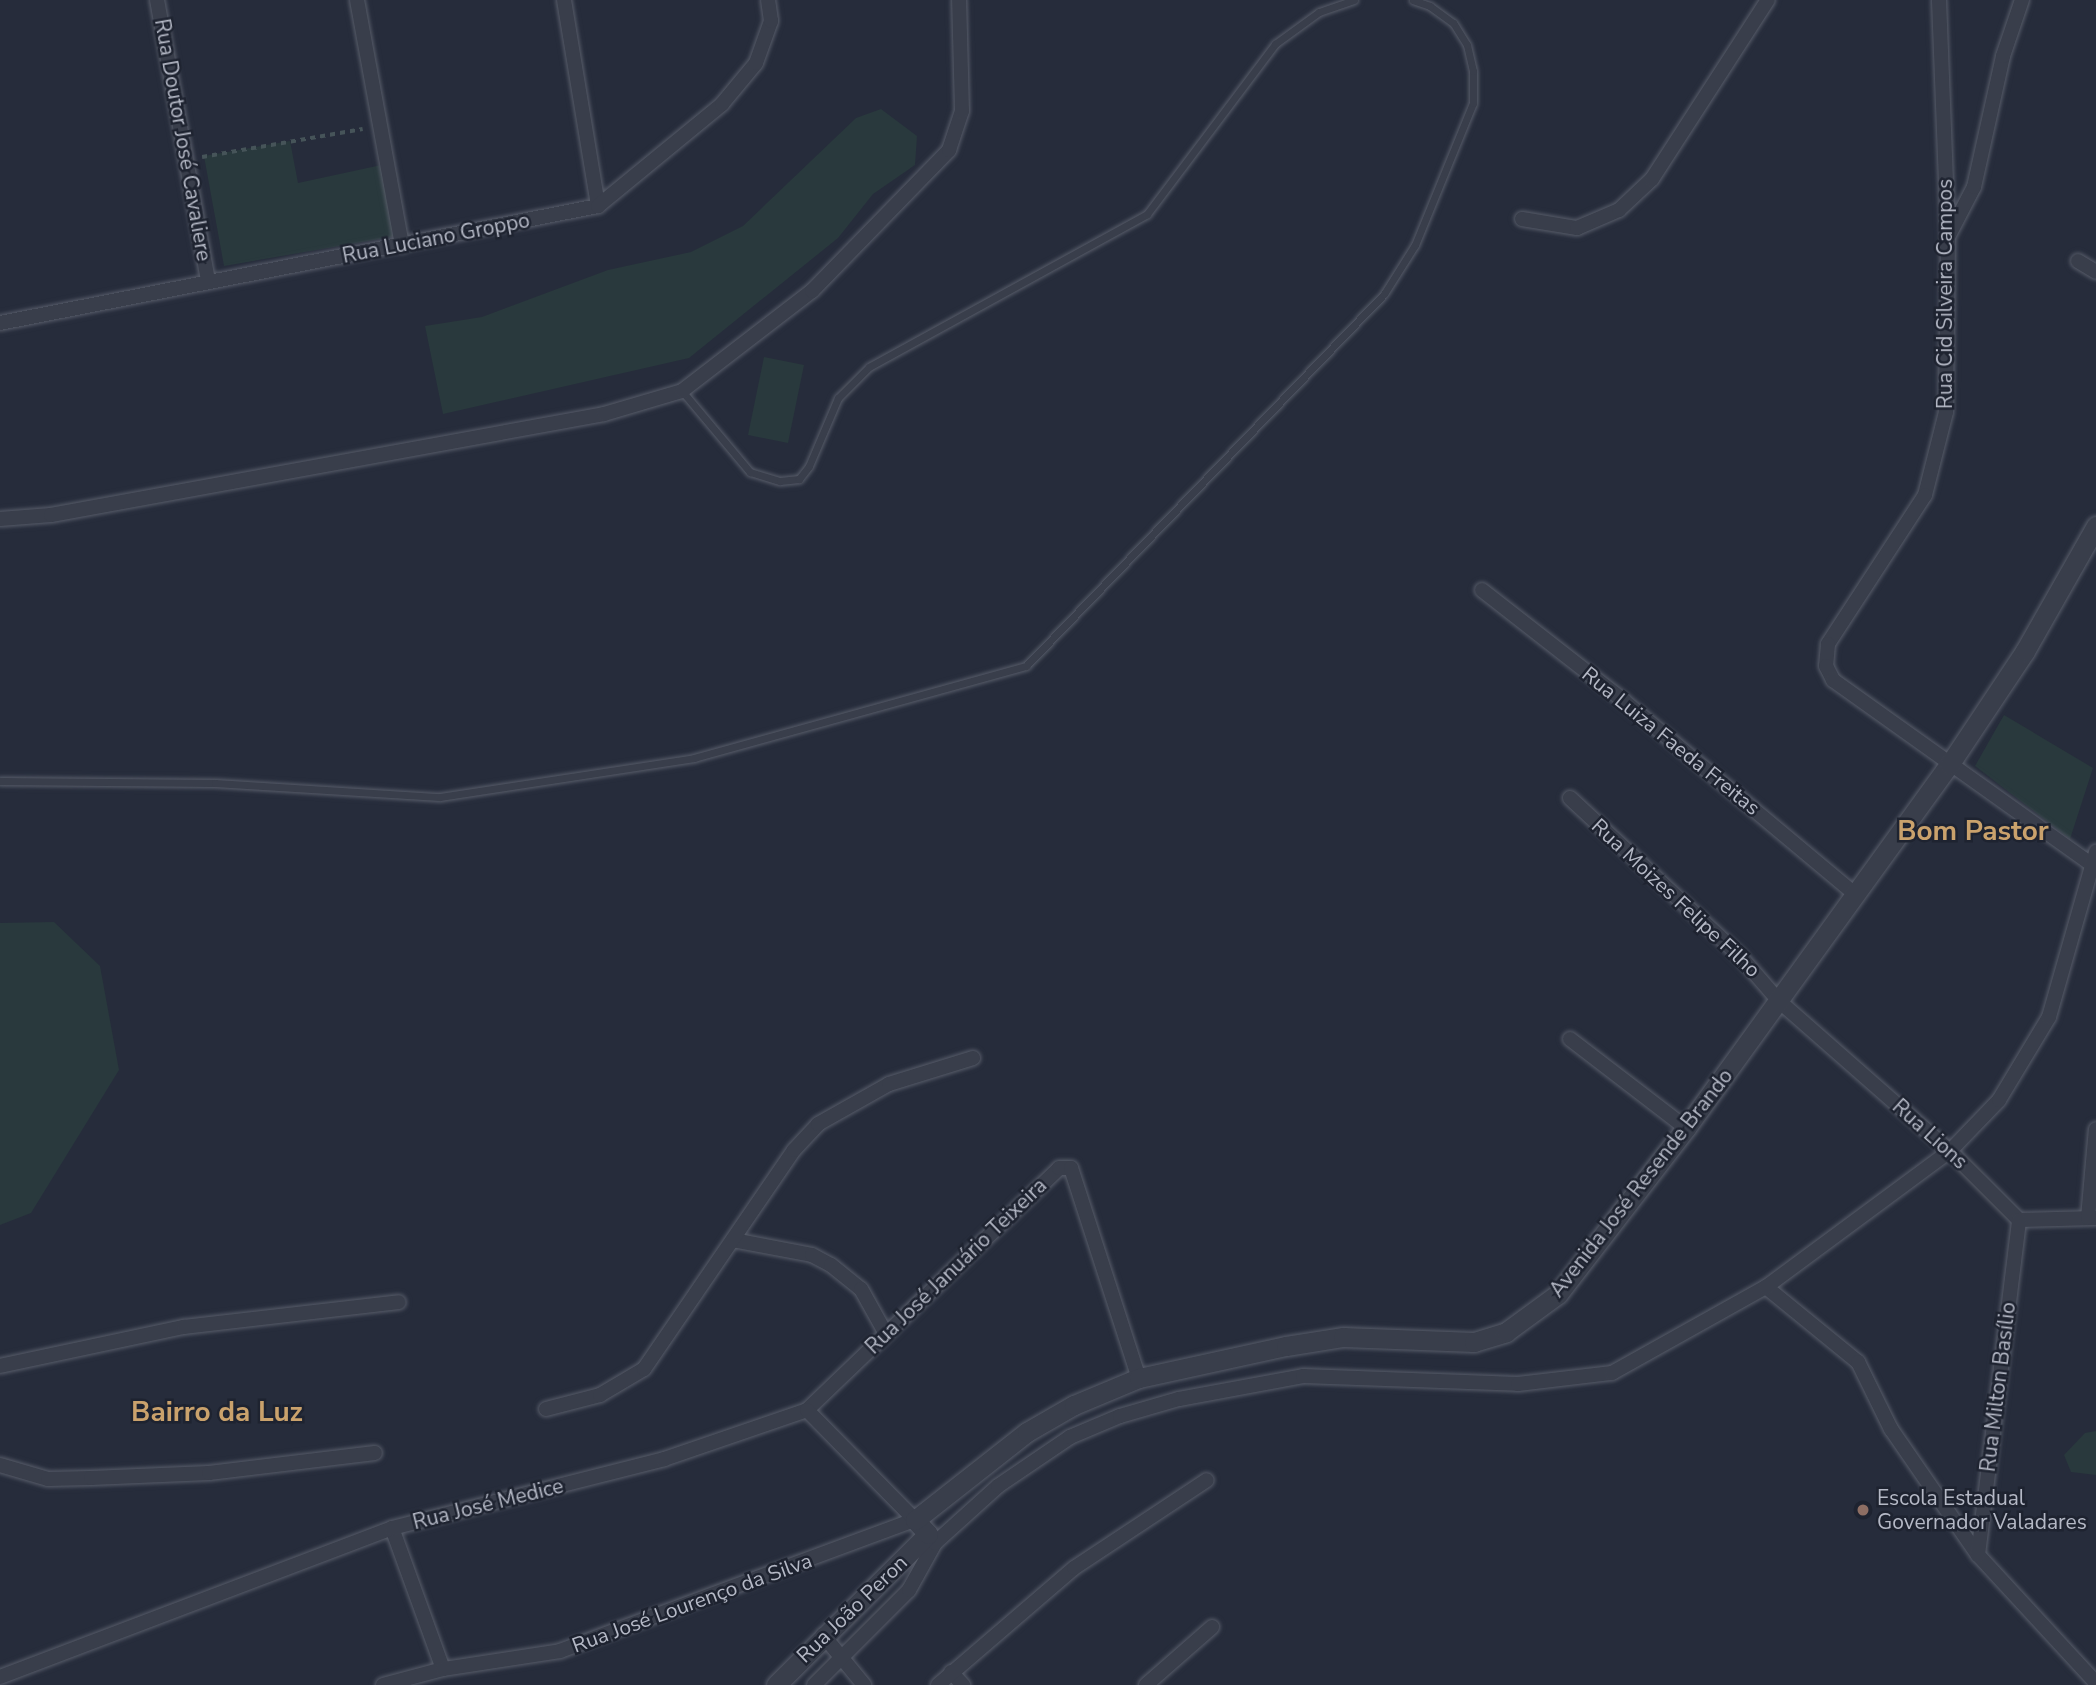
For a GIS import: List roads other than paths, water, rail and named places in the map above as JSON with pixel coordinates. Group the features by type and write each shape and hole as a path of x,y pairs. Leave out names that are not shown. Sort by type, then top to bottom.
{"street":[{"name":"Rua Doutor José Cavaliere","path":"157,0 208,281"},
{"path":"357,0 402,246"},
{"path":"564,0 598,206"},
{"name":"Rua Luciano Groppo","path":"1,323 598,206 722,104 757,63 771,21 768,0"},
{"path":"0,519 51,515 604,414 682,391 812,291 949,150 962,111 959,0"},
{"path":"1522,219 1577,228 1619,210 1652,179 1768,0"},
{"name":"Rua Cid Silveira Campos","path":"1939,0 1948,238 1946,412 1936,463 1911,522 1828,644 1826,666 1833,680 1949,765"},
{"path":"1948,238 1973,187 2003,56 2022,0"},
{"path":"2078,261 2096,272"},
{"path":"0,306 1,323"},
{"name":"Avenida José Resende Brando","path":"926,1532 1027,1432 1074,1405 1139,1378 1343,1337 1474,1342 1506,1332 1558,1294 1686,1128 1857,896 1949,765 2025,651 2096,526"},
{"name":"Rua Luiza Faeda Freitas","path":"1482,590 1624,701 1857,896"},
{"path":"814,1685 909,1590 926,1532 1070,1437 1120,1416 1303,1376 1518,1384 1612,1373 1766,1287 1950,1151 1999,1100 2049,1017 2095,859 1949,765"},
{"name":"Rua Moizes Felipe Filho","path":"1570,798 1740,955 1779,1001"},
{"name":"Rua Lions","path":"1779,1001 1950,1151 2019,1220"},
{"path":"1570,1038 1686,1128"},
{"path":"546,1409 600,1395 644,1368 794,1150 818,1124 889,1084 974,1058"},
{"path":"2019,1220 2092,1218 2096,1129"},
{"name":"Rua José Januário Teixeira","path":"807,1410 1053,1171 1065,1167 1071,1168 1139,1378"},
{"name":"Rua Milton Basílio","path":"1978,1555 2019,1220"},
{"path":"733,1240 812,1255 831,1265 861,1289 886,1334"},
{"path":"1766,1287 1857,1362 1891,1429 1978,1555 2096,1683"},
{"path":"0,1366 184,1327 399,1302"},
{"path":"807,1410 926,1532"},
{"name":"Rua José Medice","path":"0,1677 393,1528 664,1459 807,1410"},
{"path":"0,1465 48,1479 91,1478 209,1473 375,1453"},
{"path":"938,1685 1074,1568 1207,1480"},
{"path":"393,1528 443,1669"},
{"name":"Rua João Peron","path":"776,1685 926,1532"},
{"name":"Rua José Lourenço da Silva","path":"383,1685 443,1669 560,1651 926,1532"},
{"path":"1146,1685 1212,1627"},
{"path":"823,1635 864,1685"},
{"path":"951,1672 963,1685"}],"lane":[{"path":"682,391 750,472 780,481 799,479 809,466 838,398 869,367 1147,214 1275,44 1319,12 1354,0"},
{"path":"0,781 215,783 440,797 694,758 1026,666 1384,294 1415,245 1473,103 1473,81 1467,46 1453,23 1430,6 1413,0"}],"place":[{"name":"Escola Estadual Governador Valadares","path":"1863,1510"}],"district":[{"name":"Bom Pastor","path":"1973,831"},
{"name":"Bairro da Luz","path":"217,1412"}]}
